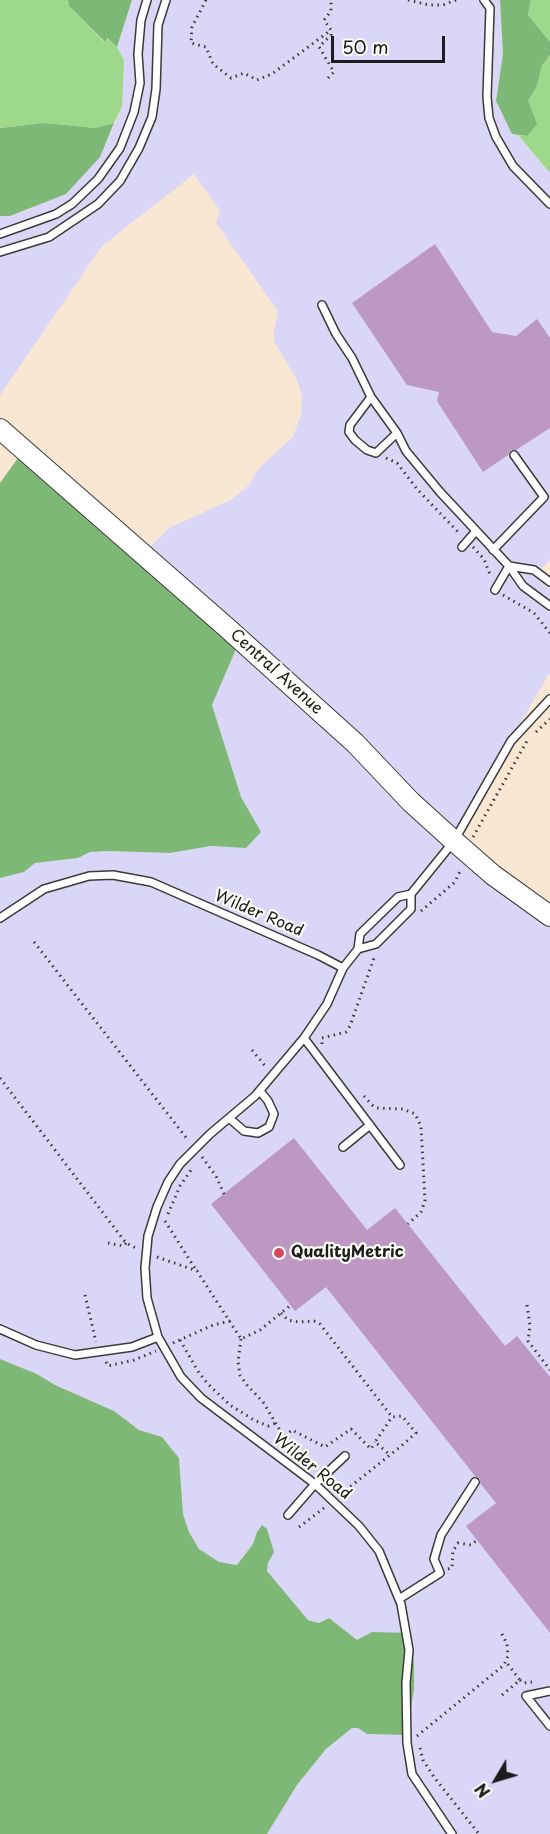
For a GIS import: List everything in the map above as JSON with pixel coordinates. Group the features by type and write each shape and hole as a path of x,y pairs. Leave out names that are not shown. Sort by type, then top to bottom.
{"main road":[{"name":"Central Avenue","path":"1,432 225,626 355,743 411,802 454,841 493,875 550,916"}],"lane":[{"path":"0,234 56,214 72,204 98,179 120,148 134,112 140,83 138,54 141,20 147,0"},
{"path":"0,252 49,237 98,204 120,181 139,148 152,117 156,89 158,25 166,0"},
{"path":"484,0 490,8 487,97 489,118 496,137 513,166 550,204"},
{"path":"322,305 336,334 352,358 371,398 397,433 413,460 509,566 523,586 550,606"},
{"path":"371,398 350,425 349,432 354,440 367,450 376,453 397,433"},
{"path":"494,550 544,497 514,455"},
{"path":"462,547 476,531"},
{"path":"509,566 534,570 550,582"},
{"path":"495,590 509,566"},
{"path":"343,968 358,949 360,934 398,897 411,894 454,841 511,741 550,699"},
{"name":"Wilder Road","path":"0,918 44,889 89,876 113,875 151,882 343,968 327,1004 304,1038 260,1091 195,1149 180,1164 168,1182 148,1236 145,1268 147,1298 158,1337 182,1377 201,1398 315,1484 359,1526 379,1551 399,1599 409,1650 406,1683 407,1743 412,1774 452,1834"},
{"path":"358,949 376,944 411,909 411,894"},
{"path":"304,1038 400,1165"},
{"path":"229,1118 244,1131 258,1133 269,1127 274,1114 260,1091"},
{"path":"343,1147 370,1125"},
{"path":"0,1329 36,1346 75,1355 132,1347 158,1337"},
{"path":"288,1515 315,1484 345,1456"},
{"path":"399,1599 440,1573 434,1559 441,1535 475,1482"},
{"path":"550,1691 526,1695 550,1726"}],"path":[{"path":"206,0 192,27 191,44 206,47 213,64 231,78 244,73 257,80 272,74 332,30"},
{"path":"331,0 331,11 324,20 332,30"},
{"path":"408,0 436,5 456,0"},
{"path":"328,78 334,72 319,48 331,35 332,30"},
{"path":"535,733 550,719"},
{"path":"475,833 528,740"},
{"path":"420,912 455,882"},
{"path":"34,942 216,1176 224,1194"},
{"path":"328,1051 321,1042 322,1038 346,1032 350,1026 376,953"},
{"path":"0,1078 126,1243 197,1271"},
{"path":"362,1095 377,1108 404,1109 415,1114 421,1126 425,1201 421,1212 408,1224"},
{"path":"198,1163 208,1152"},
{"path":"193,1168 180,1186 164,1221 241,1339 238,1362 240,1375 263,1402 284,1437 292,1430 325,1447 351,1429 371,1449 392,1417"},
{"path":"108,1243 123,1246 126,1243"},
{"path":"241,1339 260,1330 291,1305"},
{"path":"527,1305 530,1326 528,1341 550,1370"},
{"path":"281,1313 288,1320 314,1321 320,1324 392,1417"},
{"path":"180,1340 186,1353 209,1385 230,1405 268,1426 276,1423"},
{"path":"347,1490 416,1433 402,1416 392,1417"},
{"path":"375,1442 390,1455"},
{"path":"440,1573 452,1568 453,1551 458,1543 471,1545 477,1540"},
{"path":"479,1834 423,1760 417,1736 504,1665 508,1656 507,1644 501,1632"},
{"path":"502,1695 520,1680 506,1662"}],"shaded area":[{"path":"132,0 500,0 503,54 496,101 512,134 518,135 550,173 550,559 540,571 550,581 550,672 454,837 550,917 550,1834 267,1834 297,1785 326,1749 353,1727 367,1734 407,1735 414,1689 414,1663 372,1632 357,1640 329,1618 319,1623 308,1620 267,1571 268,1563 257,1532 253,1544 237,1565 219,1562 199,1549 189,1532 183,1514 179,1458 162,1437 139,1430 114,1411 0,1359 0,878 24,872 35,863 78,858 90,852 170,853 211,846 246,848 260,832 241,797 212,705 239,642 143,554 169,528 231,500 249,485 259,468 293,437 301,414 302,395 297,380 274,341 278,311 216,223 220,211 194,174 102,246 0,395 0,216 10,216 31,209 100,157 122,107 124,60 117,47"}],"green space":[{"path":"0,0 68,0 69,6 104,42 106,38 117,47 124,60 122,107 114,123 95,128 45,123 0,128"},
{"path":"68,0 132,0 117,47 107,38 105,42 69,6"},
{"path":"500,0 531,0 528,15 550,42 550,55 542,66 537,86 528,101 537,124 527,136 512,134 496,101 503,54"},
{"path":"531,0 550,0 550,42 528,15"},
{"path":"550,55 550,173 518,135 527,136 528,101 537,86 542,66"},
{"path":"45,123 95,128 114,123 100,157 66,194 10,216 0,216 0,128"},
{"path":"23,451 239,642 212,705 241,797 261,832 246,848 211,846 170,853 90,852 78,858 35,863 24,872 0,878 0,483"},
{"path":"0,1359 114,1411 139,1430 162,1437 179,1458 183,1514 189,1532 199,1549 219,1562 237,1565 253,1544 262,1525 267,1529 274,1552 268,1563 267,1571 308,1620 319,1623 329,1618 357,1640 372,1632 410,1633 414,1663 414,1689 407,1735 367,1734 358,1728 352,1728 326,1749 297,1785 267,1834 0,1834"}],"building":[{"path":"435,244 492,332 516,336 537,319 550,338 550,428 516,450 511,450 508,455 483,472 437,401 439,392 407,385 352,303"},
{"path":"294,1138 367,1230 395,1208 505,1346 517,1336 550,1377 550,1633 466,1526 496,1503 480,1483 480,1479 475,1476 326,1287 295,1311 211,1204"}],"place":[{"name":"QualityMetric","path":"279,1253"}]}
